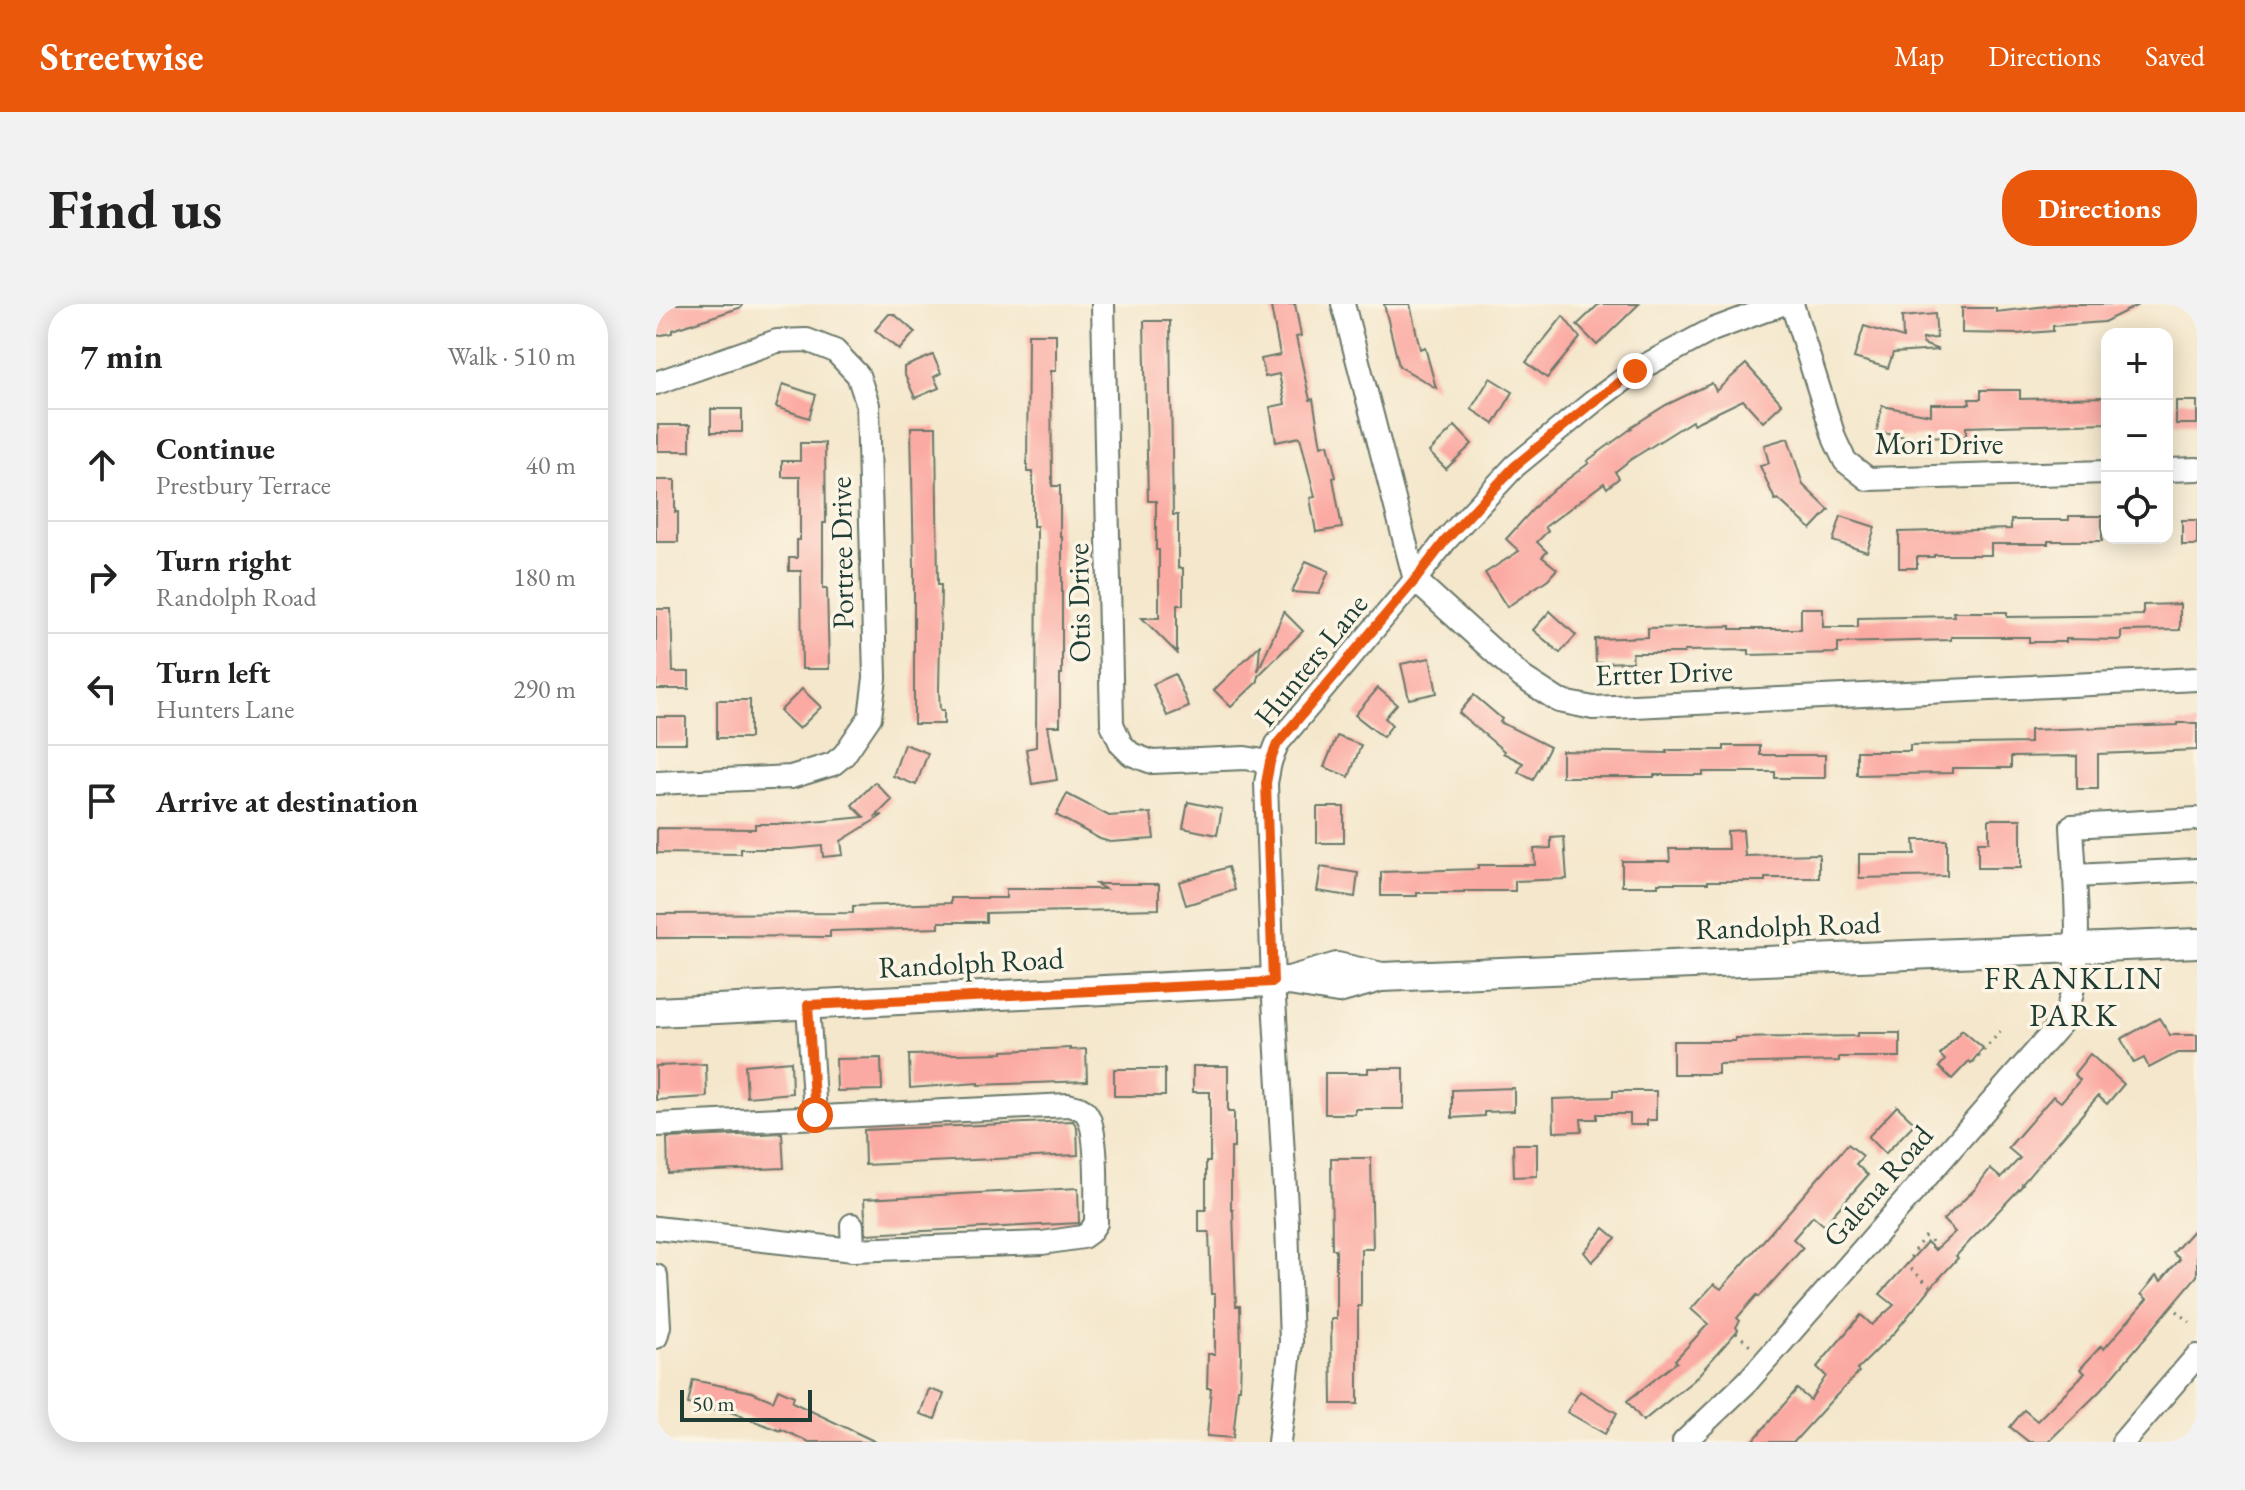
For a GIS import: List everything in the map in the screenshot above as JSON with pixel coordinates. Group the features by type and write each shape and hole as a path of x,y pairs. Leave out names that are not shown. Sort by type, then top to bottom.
{"main road":[{"name":"Randolph Road","path":"656,1012 1281,982 1337,967 1382,977 2197,943"}],"street":[{"name":"Otis Drive","path":"1103,304 1112,724 1121,744 1131,754 1152,762 1245,758 1270,762"},
{"path":"1343,304 1415,580"},
{"name":"Hunters Lane","path":"1279,1442 1291,1342 1281,982 1266,783 1277,744 1445,541 1515,466 1635,371 1712,330 1782,304"},
{"name":"Mori Drive","path":"1792,304 1835,440 1845,461 1868,479 2101,472"},
{"name":"Portree Drive","path":"656,383 777,341 807,340 835,351 858,375 868,405 875,678 870,717 844,755 833,764 791,777 656,783"},
{"path":"2173,470 2197,469"},
{"name":"Ertter Drive","path":"1415,580 1522,677 1559,701 1593,708 2197,679"},
{"name":"Galena Road","path":"1684,1442 1747,1382 2061,1023 2073,993 2076,948 2072,826 2197,819"},
{"path":"2074,876 2197,870"},
{"path":"808,1005 815,1115"},
{"path":"656,1125 1068,1105 1082,1109 1088,1115 1093,1131 1096,1223 1083,1237 1042,1243 853,1250 656,1228"},
{"path":"852,1225 853,1250"},
{"path":"656,1276 659,1326 656,1337"},
{"path":"2123,1442 2197,1356"}],"path":[{"path":"1973,1061 2003,1028"},
{"path":"1925,1236 1907,1265 1932,1288"},
{"path":"1931,1240 1936,1251"},
{"path":"2177,1311 2190,1322"},
{"path":"1736,1333 1750,1345"}],"building":[{"path":"656,304 742,304 742,307 656,336"},
{"path":"1295,304 1301,336 1296,337 1310,400 1313,399 1321,446 1328,444 1336,477 1333,478 1342,528 1316,532 1310,498 1315,497 1300,437 1276,442 1270,407 1285,404 1279,374 1265,377 1261,359 1280,355 1271,307"},
{"path":"1384,304 1410,304 1420,349 1425,347 1436,388 1399,366"},
{"path":"1599,304 1639,304 1597,345 1577,325"},
{"path":"2064,304 2140,304 2104,322 2053,326 2053,331 1962,333 1962,308 1996,308 1996,312"},
{"path":"889,314 894,314 915,332 899,350 875,330"},
{"path":"1935,314 1937,338 1923,339 1923,344 1939,350 1893,353 1888,368 1854,358 1864,326 1903,338 1902,317"},
{"path":"1563,316 1580,338 1547,378 1526,362"},
{"path":"1144,321 1170,321 1173,515 1178,515 1178,568 1183,568 1183,605 1177,605 1177,653 1142,618 1159,618 1156,501 1148,501"},
{"path":"1028,334 1056,334 1056,371 1051,371 1052,486 1060,486 1062,537 1060,726 1048,726 1057,780 1032,784 1026,749 1036,747 1037,526 1033,526 1033,472 1027,472"},
{"path":"933,355 941,373 934,377 939,388 915,398 904,367"},
{"path":"1746,364 1782,404 1763,422 1743,400 1693,424 1692,421 1630,460 1615,472 1619,478 1607,488 1604,483 1545,527 1548,531 1537,542 1547,552 1542,557 1557,569 1548,579 1507,607 1485,573 1519,551 1506,539 1544,497 1631,427 1666,405 1712,383 1716,391"},
{"path":"1490,378 1513,392 1494,424 1471,409"},
{"path":"783,384 816,395 809,418 776,407"},
{"path":"1981,390 2020,390 2020,399 2101,397 2101,423 1966,427 1966,436 1912,438 1877,432 1882,406 1931,415 1931,404 1970,404 1969,399 1981,399"},
{"path":"2176,401 2197,401 2197,424 2176,424"},
{"path":"711,409 742,409 742,432 711,432"},
{"path":"658,425 690,425 690,451 658,451"},
{"path":"1455,426 1472,444 1446,469 1429,452"},
{"path":"911,427 936,427 938,585 941,585 939,690 944,724 914,724"},
{"path":"1788,438 1803,485 1829,510 1811,529 1778,499 1775,500 1760,466 1769,463 1764,445"},
{"path":"800,443 825,443 823,588 827,588 829,669 802,669 801,571 789,571 789,558 797,558 797,540 800,540 800,477 782,477 782,461 800,461"},
{"path":"656,480 675,480 678,542 656,542"},
{"path":"1841,516 1875,527 1867,552 1833,541"},
{"path":"2069,516 2101,516 2101,541 1991,544 1991,555 1917,557 1917,568 1899,568 1899,532 2011,529 2011,520 2069,520"},
{"path":"2182,520 2197,520 2197,545 2182,545"},
{"path":"1306,561 1329,571 1319,594 1292,592"},
{"path":"2180,604 2180,630 2121,631 2121,640 2029,642 2029,637 1951,637 1951,640 1838,643 1838,653 1749,655 1749,650 1632,653 1633,662 1596,663 1595,639 1648,637 1648,628 1731,626 1731,629 1801,629 1801,608 1823,608 1823,627 1858,627 1858,618 1954,616 1953,612 2007,612 2007,617 2143,615 2143,605"},
{"path":"656,609 671,609 673,672 689,672 689,689 656,689"},
{"path":"1550,611 1576,635 1560,653 1533,630"},
{"path":"1284,612 1303,631 1231,707 1214,690 1260,645 1258,671"},
{"path":"1430,658 1437,693 1409,699 1401,664"},
{"path":"1175,674 1189,707 1167,716 1153,684"},
{"path":"1378,688 1397,704 1385,718 1392,725 1383,737 1355,715"},
{"path":"802,689 821,707 799,729 780,711"},
{"path":"1474,695 1502,719 1500,722 1550,747 1533,780 1518,772 1523,763 1503,753 1459,713"},
{"path":"717,700 750,700 750,738 717,738"},
{"path":"656,717 686,717 686,743 656,743"},
{"path":"2197,723 2197,750 2098,754 2098,789 2077,789 2077,756 2011,757 2011,768 1952,768 1952,773 1857,775 1857,751 1910,751 1910,745 2030,743 2030,730"},
{"path":"1337,736 1361,745 1349,777 1324,767"},
{"path":"904,744 928,753 916,785 893,776"},
{"path":"1724,746 1760,746 1760,755 1825,755 1825,778 1775,778 1775,772 1562,777 1562,751 1667,753 1667,750 1724,750"},
{"path":"875,782 892,800 876,816 883,815 841,841 843,855 823,857 822,846 741,849 741,854 657,853 657,828 755,829 755,824 793,824 864,817 852,805"},
{"path":"1067,794 1109,816 1151,813 1154,839 1110,842 1100,839 1056,815"},
{"path":"1188,802 1222,809 1217,835 1183,828"},
{"path":"1317,807 1344,807 1344,843 1317,843"},
{"path":"1989,819 2021,819 2021,868 1978,868 1978,842 1989,842"},
{"path":"1743,830 1745,856 1819,854 1819,878 1622,886 1622,861 1670,861 1669,849 1728,849 1727,831"},
{"path":"1564,837 1567,879 1515,881 1515,891 1381,896 1381,872 1478,869 1478,865 1535,865 1534,849 1551,848 1551,838"},
{"path":"1914,840 1947,840 1947,876 1859,878 1859,854 1915,854"},
{"path":"1228,867 1235,890 1186,905 1179,882"},
{"path":"1321,867 1358,873 1355,897 1317,891"},
{"path":"1096,884 1159,884 1159,909 986,913 986,922 939,922 939,928 830,931 830,937 656,938 656,914 853,913 853,906 951,903 951,898 1006,898 1006,889 1105,889"},
{"path":"2159,1018 2170,1035 2197,1035 2197,1053 2177,1053 2149,1068 2144,1058 2134,1063 2121,1039"},
{"path":"1962,1030 1983,1048 1952,1079 1939,1067 1945,1060 1940,1055"},
{"path":"1857,1033 1900,1033 1900,1057 1718,1064 1718,1074 1673,1074 1673,1041 1857,1036"},
{"path":"1086,1049 1087,1081 910,1088 909,1055"},
{"path":"2090,1054 2124,1084 2107,1104 2098,1096 2023,1185 1956,1256 1958,1258 1895,1332 1794,1442 1752,1442 1797,1389 1810,1400 1826,1376 1817,1367 1861,1315 1872,1325 1894,1305 1880,1294 1927,1242 1935,1250 1955,1232 1943,1220 1974,1190 1990,1169 2001,1178 2020,1158 2008,1148 2053,1096 2061,1102 2080,1080 2074,1074"},
{"path":"881,1058 882,1090 837,1091 836,1059"},
{"path":"791,1061 792,1093 747,1097 745,1065"},
{"path":"706,1064 707,1097 656,1100 656,1066"},
{"path":"1193,1066 1228,1066 1228,1112 1234,1112 1231,1210 1241,1354 1233,1438 1207,1436 1211,1388 1207,1388 1208,1354 1215,1354 1215,1294 1211,1294 1209,1232 1199,1232 1199,1210 1206,1210 1210,1092 1193,1092"},
{"path":"1368,1068 1404,1068 1404,1109 1355,1109 1355,1114 1325,1114 1325,1073 1368,1073"},
{"path":"1114,1069 1165,1069 1165,1096 1114,1096"},
{"path":"1514,1088 1514,1111 1452,1118 1452,1090"},
{"path":"1613,1091 1656,1091 1656,1120 1647,1120 1647,1125 1630,1125 1630,1114 1597,1114 1597,1119 1581,1119 1582,1131 1554,1132 1553,1099 1613,1097"},
{"path":"1897,1106 1915,1123 1885,1154 1868,1137"},
{"path":"1073,1121 1077,1127 1078,1155 865,1165 864,1130"},
{"path":"782,1133 784,1168 668,1173 667,1138"},
{"path":"1513,1144 1537,1144 1537,1176 1514,1177"},
{"path":"1848,1144 1863,1156 1856,1164 1868,1175 1824,1225 1813,1216 1793,1239 1803,1248 1737,1318 1740,1321 1736,1327 1738,1330 1694,1380 1643,1421 1627,1401 1677,1362 1675,1360 1708,1324 1691,1309 1714,1284 1721,1289"},
{"path":"1331,1158 1371,1158 1373,1249 1361,1249 1358,1404 1332,1404 1331,1319 1336,1319 1336,1249 1332,1249"},
{"path":"1078,1188 1079,1223 866,1234 864,1199"},
{"path":"2197,1226 2197,1276 2102,1389 2048,1442 2029,1442 2010,1427 2024,1410 2037,1421 2085,1373 2080,1369 2101,1346 2104,1349 2147,1299 2141,1294 2156,1276 2161,1281 2180,1259 2173,1253"},
{"path":"1604,1228 1616,1238 1592,1262 1584,1252"},
{"path":"693,1380 752,1392 773,1401 778,1389 794,1396 792,1402 876,1442 809,1442 725,1410 724,1413 688,1404"},
{"path":"929,1389 944,1394 935,1419 920,1414"},
{"path":"1580,1391 1617,1413 1605,1434 1567,1412"}],"district":[{"name":"FRANKLIN PARK","path":"2074,996"}],"route":[{"path":"815,1115 808,1005 1273,982 1266,783 1277,744 1445,541 1515,466 1635,371"}]}
